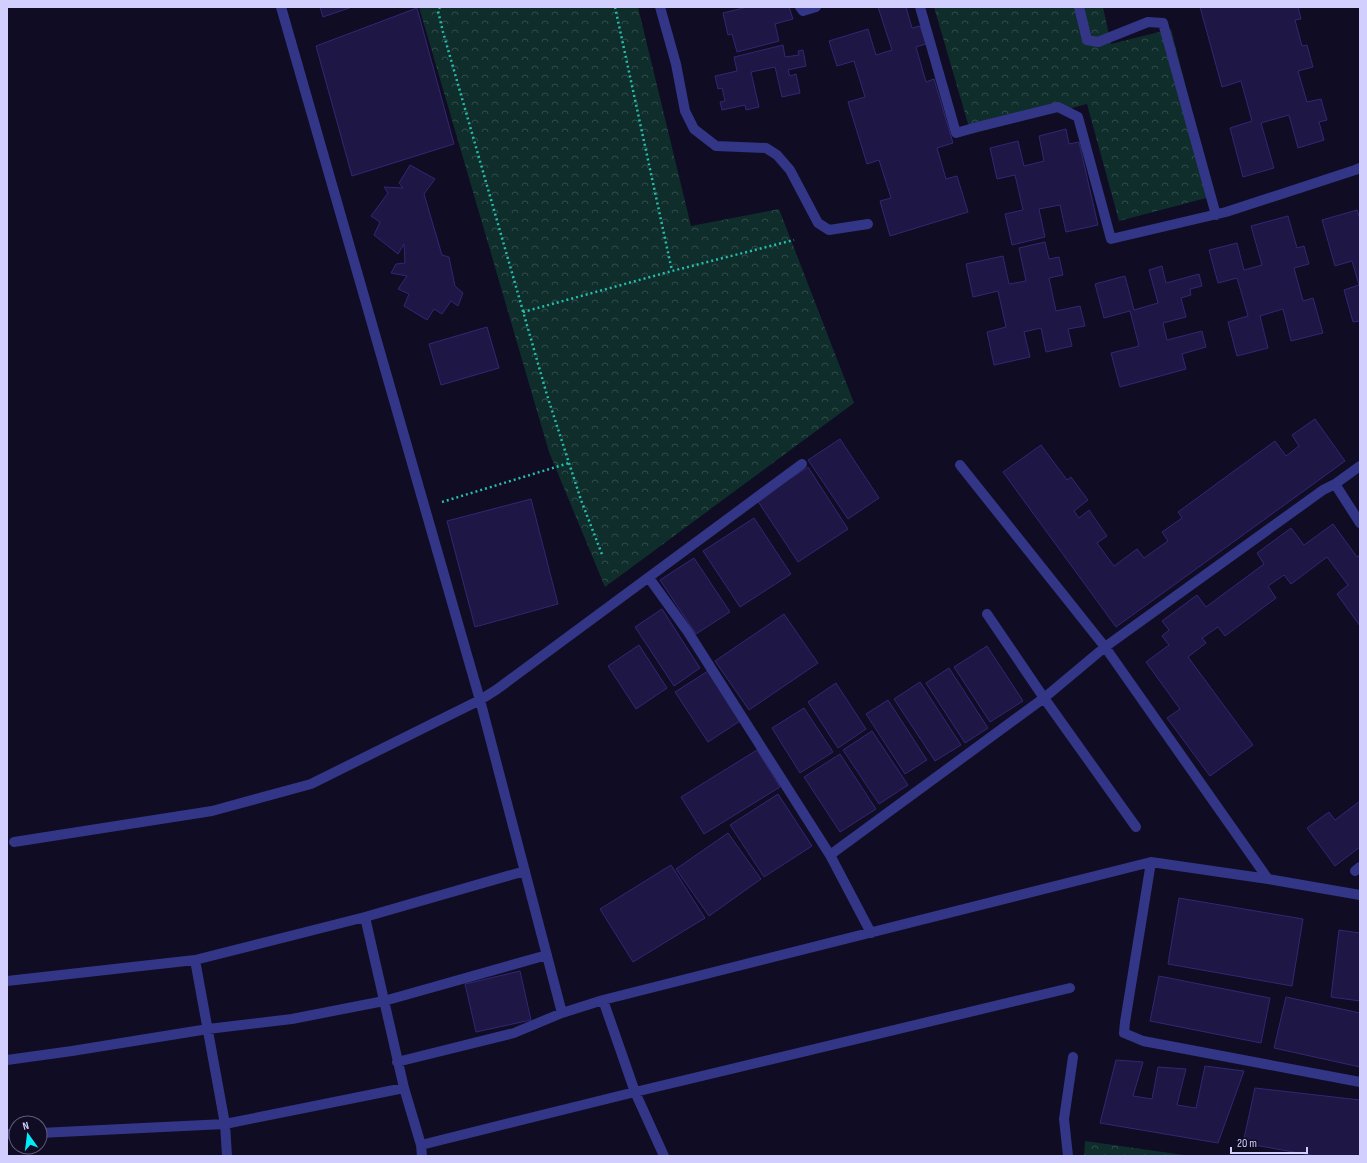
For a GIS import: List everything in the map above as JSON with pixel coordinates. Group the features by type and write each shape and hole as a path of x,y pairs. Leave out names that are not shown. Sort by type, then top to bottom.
{"street":[{"path":"282,7 480,700 562,1013"},
{"path":"660,7 676,64 685,111 694,129 716,146 766,148 777,155 790,170 818,223 829,230 868,224"},
{"path":"800,7 803,11 816,7"},
{"path":"920,7 956,133 977,126 1058,107 1078,117 1111,239 1216,215 1360,168"},
{"path":"1079,7 1087,40 1098,42 1148,22 1163,23 1216,215"},
{"path":"14,842 212,811 311,784 480,700 496,690 802,464"},
{"path":"960,465 1105,647 1268,879"},
{"path":"830,855 1044,698 1105,647 1323,490 1335,484 1360,466"},
{"path":"1335,484 1360,523"},
{"path":"649,578 688,632 830,855 871,933"},
{"path":"987,614 1044,698 1136,828"},
{"path":"1151,862 1124,1033 1143,1041 1360,1082"},
{"path":"398,1062 514,1032 562,1013 603,1000 1151,862 1268,879 1360,895"},
{"path":"7,981 195,960 365,918 525,871"},
{"path":"365,918 404,1088 421,1145 422,1156"},
{"path":"7,1060 208,1029 292,1019 384,1001 547,955"},
{"path":"195,960 225,1124 227,1156"},
{"path":"421,1145 1070,988"},
{"path":"603,1000 635,1092 664,1156"},
{"path":"1068,1156 1064,1119 1073,1057"},
{"path":"48,1132 225,1124 404,1088"}],"path":[{"path":"440,7 438,11 443,32 547,395 581,500 603,557"},
{"path":"615,7 672,271"},
{"path":"523,312 672,271 794,240"},
{"path":"424,507 569,463"}],"green space":[{"path":"419,7 638,7 691,226 779,209 854,403 605,587 549,452"},
{"path":"934,7 1103,7 1111,44 1171,29 1214,196 1119,221 1087,104 971,134"},
{"path":"1085,1141 1191,1156 1084,1156"}],"building":[{"path":"320,7 352,7 323,17"},
{"path":"747,7 789,7 793,19 775,24 779,41 737,52 732,34 728,35 723,13"},
{"path":"878,7 906,7 912,28 920,26 926,44 916,47 926,82 934,79 953,143 937,148 946,179 957,176 968,212 890,236 880,201 891,198 879,160 867,164 848,102 865,97 854,61 837,66 829,41 868,29 876,55 892,50"},
{"path":"1200,7 1298,7 1301,19 1295,20 1302,46 1307,45 1313,67 1298,71 1307,102 1321,99 1327,120 1319,122 1324,140 1298,148 1289,115 1261,123 1274,168 1243,177 1230,128 1252,121 1241,81 1222,87"},
{"path":"417,8 454,144 352,176 316,46"},
{"path":"783,45 785,57 799,55 798,51 803,50 806,66 788,70 790,76 796,74 800,93 782,97 775,67 751,72 759,107 746,110 745,105 722,110 720,102 725,101 722,88 718,89 715,76 737,71 734,57"},
{"path":"1066,129 1069,144 1079,142 1098,225 1066,232 1060,205 1039,209 1045,237 1012,245 1005,214 1023,210 1015,175 997,179 990,148 1018,141 1024,166 1044,161 1039,136"},
{"path":"410,165 435,179 424,194 442,255 449,257 455,286 463,293 458,306 451,301 442,314 434,309 427,320 404,306 409,294 398,289 407,276 391,273 396,264 405,263 404,244 398,254 374,235 380,222 371,216 388,193 384,187 403,188 399,183"},
{"path":"1357,210 1360,219 1360,321 1353,322 1344,290 1359,285 1352,261 1335,266 1322,220"},
{"path":"1288,216 1297,248 1304,246 1309,264 1294,268 1303,301 1313,298 1323,333 1291,341 1283,309 1260,316 1268,348 1237,356 1228,322 1248,316 1237,278 1218,283 1209,250 1237,243 1244,270 1262,265 1251,226"},
{"path":"1045,242 1049,259 1059,257 1063,275 1049,278 1056,311 1080,306 1085,326 1068,329 1072,346 1046,352 1041,328 1024,332 1030,357 994,365 987,332 1006,327 998,291 973,297 966,264 1003,256 1009,284 1026,281 1019,248"},
{"path":"1162,266 1166,283 1199,274 1202,286 1190,289 1191,295 1181,298 1186,317 1163,323 1167,340 1202,331 1206,347 1182,354 1186,369 1120,387 1111,353 1139,346 1130,311 1104,318 1095,284 1125,276 1134,310 1158,303 1149,270"},
{"path":"487,327 499,368 441,385 429,344"},
{"path":"1315,419 1345,461 1116,627 1003,472 1041,445 1067,480 1071,477 1088,500 1074,511 1079,518 1089,510 1107,536 1097,543 1114,566 1137,549 1144,558 1168,541 1162,532 1182,518 1178,512 1275,441 1286,456 1299,446 1292,435"},
{"path":"840,439 879,498 848,519 808,460"},
{"path":"808,467 848,529 798,562 757,500"},
{"path":"531,499 558,604 475,627 447,521"},
{"path":"754,518 791,574 740,607 703,551"},
{"path":"1333,524 1357,557 1360,555 1360,626 1337,594 1348,585 1327,557 1291,584 1284,575 1268,586 1276,598 1225,636 1218,627 1202,638 1206,643 1188,657 1253,745 1210,776 1167,718 1180,709 1146,662 1169,645 1162,636 1169,630 1162,621 1197,595 1206,607 1264,564 1257,553 1291,528 1304,545"},
{"path":"694,558 730,612 696,634 660,580"},
{"path":"662,609 700,668 674,686 635,627"},
{"path":"784,614 818,663 749,710 715,661"},
{"path":"639,645 667,688 636,709 608,666"},
{"path":"987,646 1023,701 990,722 954,667"},
{"path":"949,668 988,728 965,743 926,683"},
{"path":"708,671 740,721 708,742 675,692"},
{"path":"920,682 961,745 935,761 894,699"},
{"path":"836,683 866,729 838,748 808,702"},
{"path":"888,700 927,760 905,774 866,714"},
{"path":"804,708 833,752 800,773 772,728"},
{"path":"872,731 908,785 879,804 843,750"},
{"path":"757,750 780,787 704,834 681,797"},
{"path":"840,754 876,809 840,832 804,777"},
{"path":"778,794 812,846 764,877 730,825"},
{"path":"1360,801 1360,847 1335,866 1307,828 1329,812 1335,820"},
{"path":"728,833 761,879 709,916 676,869"},
{"path":"671,865 705,918 633,962 600,909"},
{"path":"1179,898 1303,919 1292,986 1168,964"},
{"path":"1339,930 1360,933 1360,1001 1331,997"},
{"path":"520,971 531,1020 476,1032 465,984"},
{"path":"1159,976 1270,998 1261,1043 1150,1021"},
{"path":"1286,997 1360,1013 1360,1067 1274,1048"},
{"path":"1116,1060 1143,1062 1133,1096 1152,1099 1158,1067 1186,1069 1177,1105 1196,1108 1205,1066 1244,1071 1218,1143 1100,1123"},
{"path":"1255,1088 1360,1100 1360,1156 1316,1156 1243,1143"}]}
